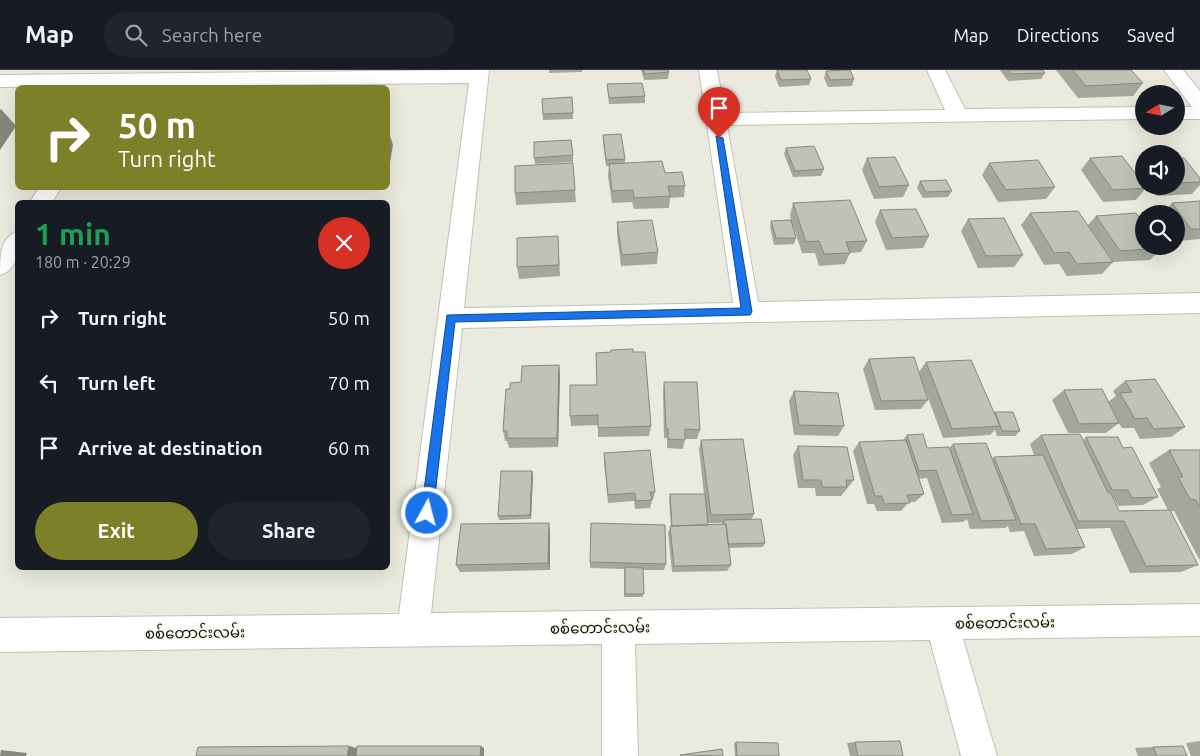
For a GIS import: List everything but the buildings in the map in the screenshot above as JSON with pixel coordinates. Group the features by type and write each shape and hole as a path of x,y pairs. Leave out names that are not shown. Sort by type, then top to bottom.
{"street":[{"path":"708,70 747,312"},
{"path":"936,70 958,116"},
{"path":"1173,70 1200,104"},
{"path":"0,81 479,74 413,630"},
{"path":"1185,113 1200,113"},
{"path":"716,119 1135,114"},
{"path":"0,266 15,244"},
{"path":"450,318 1200,303"},
{"name":"စစ်တောင်းလမ်း","path":"0,635 1200,620"},
{"path":"942,624 979,756"},
{"path":"618,628 620,756"}],"route":[{"path":"427,513 450,318 747,312 719,138"}]}
